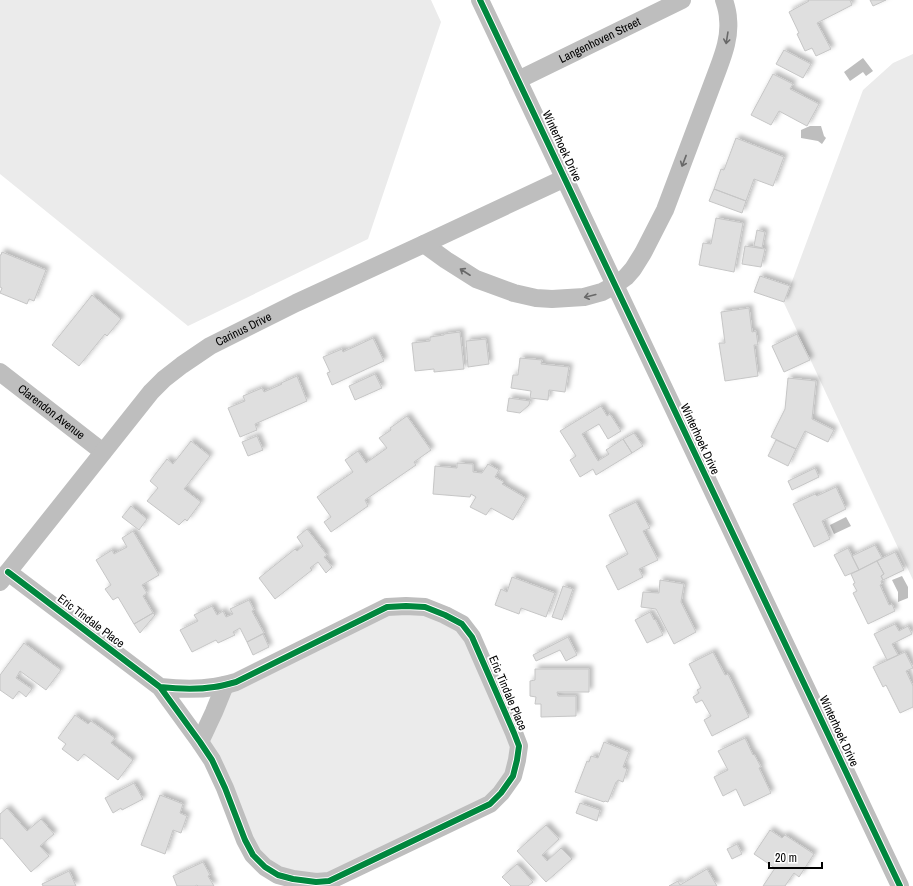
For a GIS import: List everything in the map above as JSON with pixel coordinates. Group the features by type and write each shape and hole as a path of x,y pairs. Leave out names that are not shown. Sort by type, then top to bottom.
{"street":[{"name":"Winterhoek Drive","path":"480,0 900,886"},
{"name":"Langenhoven Street","path":"518,80 682,0"},
{"path":"424,244 476,279 514,293 536,298 569,299 584,297 602,292 615,286 633,269 666,210 724,51 728,36 728,19 724,0"},
{"name":"Carinus Drive","path":"4,577 155,388 182,365 210,346 296,302 565,178"},
{"name":"Clarendon Avenue","path":"0,372 103,452"},
{"name":"Eric Tindale Place","path":"4,577 160,687 212,760 225,788 245,840 253,855 265,867 278,875 299,880 316,882 328,881 490,804 501,793 513,776 517,760 519,746 472,637 462,624 425,607 387,607 236,682 215,687 196,689 160,687"},
{"path":"200,742 225,685"}],"shaded area":[{"path":"0,0 431,0 441,22 368,239 188,326 0,174"},
{"path":"913,54 913,580 784,303 863,90 893,63"},
{"path":"863,58 873,71 866,76 863,72 850,81 844,72"},
{"path":"810,126 821,126 826,138 822,144 818,141 801,138 801,130"},
{"path":"846,517 851,526 834,534 830,525"},
{"path":"902,576 908,587 908,598 898,602 898,592 892,580"},
{"path":"409,603 462,624 519,746 490,804 322,885 256,867 200,742 225,685"}],"building":[{"path":"808,0 850,0 852,5 817,23 831,49 816,56 812,48 805,51 797,34 799,33 789,12 809,1"},
{"path":"870,0 886,0 873,6"},
{"path":"784,50 811,64 803,78 776,64"},
{"path":"773,74 793,84 790,89 819,104 807,126 779,111 771,125 751,115"},
{"path":"736,138 784,157 773,186 754,179 746,201 714,189 721,169 724,170"},
{"path":"714,189 746,201 742,213 709,201"},
{"path":"716,218 743,223 734,272 699,265 703,243 711,244"},
{"path":"757,230 765,232 762,248 754,246"},
{"path":"745,246 765,249 761,267 742,264"},
{"path":"2,252 46,270 34,301 29,299 27,304 0,293 2,288 0,287 0,255"},
{"path":"760,276 790,286 784,302 754,292"},
{"path":"92,295 121,319 107,336 105,334 79,366 52,345"},
{"path":"749,308 752,332 756,331 758,345 754,345 758,376 725,381 719,343 725,343 721,312"},
{"path":"460,332 464,369 434,372 434,369 415,371 412,343 430,341 430,337"},
{"path":"797,334 810,360 784,372 772,346"},
{"path":"373,338 384,361 332,385 327,373 330,372 323,357 342,349 343,352"},
{"path":"486,339 489,364 468,367 466,341"},
{"path":"520,358 542,360 541,364 569,367 565,392 549,390 548,400 530,398 531,391 511,388 513,375 518,375"},
{"path":"375,374 382,388 355,400 349,386"},
{"path":"297,376 307,401 255,424 257,430 240,437 228,408 245,401 243,396 262,388 264,392"},
{"path":"788,378 816,381 812,419 834,430 828,442 805,431 796,449 771,437 785,409"},
{"path":"509,398 530,401 529,405 520,413 507,411"},
{"path":"601,406 607,416 610,414 621,431 608,439 599,424 582,434 598,461 609,454 606,450 623,439 632,453 596,475 593,469 580,477 570,460 576,456 560,431"},
{"path":"407,416 431,450 414,462 416,465 365,500 368,506 331,532 324,522 331,517 317,497 353,472 345,460 358,451 366,463 387,448 379,438"},
{"path":"634,433 643,446 632,453 623,439"},
{"path":"257,436 263,450 248,456 242,442"},
{"path":"776,440 796,449 788,466 768,456"},
{"path":"191,441 210,456 184,489 201,502 187,521 185,519 179,525 147,501 158,488 150,481 167,459 173,464"},
{"path":"457,463 473,464 473,472 482,473 488,464 499,470 495,477 504,482 502,484 526,498 513,520 491,508 486,515 470,507 476,497 471,494 470,497 433,494 435,466 457,468"},
{"path":"815,468 819,477 792,490 788,481"},
{"path":"836,487 846,509 822,521 830,539 814,547 793,504 815,494 817,496"},
{"path":"636,502 650,528 643,531 658,560 639,569 643,577 618,590 606,566 628,554 609,515"},
{"path":"131,506 147,519 139,530 122,517"},
{"path":"307,529 327,555 324,557 332,567 326,573 318,562 310,568 312,570 275,599 259,578 295,549 297,551 303,546 297,537"},
{"path":"133,531 159,575 142,585 147,593 143,596 153,613 134,624 118,597 113,600 105,589 111,585 96,560 112,550 114,554 127,547 122,538"},
{"path":"875,545 882,558 859,570 852,556"},
{"path":"848,548 859,570 845,576 834,555"},
{"path":"895,552 904,570 883,580 881,576 884,574 877,561"},
{"path":"877,561 884,574 881,576 883,580 881,581 882,584 880,585 889,605 892,604 895,611 868,624 853,593 857,591 853,584 855,583 851,574"},
{"path":"512,577 555,593 546,617 521,608 519,614 495,605 501,589 507,592"},
{"path":"660,580 684,584 681,602 696,632 674,644 656,609 641,607 643,592 659,593"},
{"path":"563,586 573,589 562,620 552,617"},
{"path":"249,600 254,610 252,611 264,633 247,642 240,628 233,632 235,635 218,643 216,640 192,652 180,630 198,621 194,615 212,606 217,615 223,611 226,617 233,614 230,609"},
{"path":"650,612 663,635 647,643 635,620"},
{"path":"153,613 155,615 140,633 134,624"},
{"path":"895,624 899,631 908,626 912,634 892,644 898,655 887,660 874,634"},
{"path":"263,634 269,647 253,655 247,642"},
{"path":"568,637 577,655 566,661 560,650 536,661 533,655"},
{"path":"24,643 61,670 46,690 20,671 16,678 32,689 26,697 19,691 13,699 0,690 0,675"},
{"path":"713,652 725,675 728,674 749,717 712,736 704,720 711,716 702,700 696,703 693,697 699,693 697,690 701,688 689,664"},
{"path":"905,652 913,668 906,671 913,686 913,707 900,713 886,685 883,687 873,667"},
{"path":"535,669 589,669 589,692 557,692 558,696 576,696 576,716 541,717 541,704 535,704 536,697 530,696 530,681 535,680"},
{"path":"75,715 88,724 91,721 115,738 111,743 133,760 118,780 84,754 78,761 62,749 66,744 58,738"},
{"path":"745,738 753,755 754,754 761,767 759,768 771,793 744,806 736,789 723,796 714,777 728,770 718,751"},
{"path":"604,742 629,752 623,767 627,769 623,782 618,780 616,782 608,802 575,792 587,761 589,762 591,756 598,758"},
{"path":"134,783 143,799 113,813 105,798"},
{"path":"160,795 183,804 180,813 187,816 181,833 173,830 165,854 141,845"},
{"path":"580,803 600,810 597,821 576,813"},
{"path":"7,808 27,831 41,819 54,834 40,846 49,856 31,872 2,838 0,839 0,814"},
{"path":"546,825 559,839 542,855 547,861 561,848 572,859 546,882 517,851"},
{"path":"770,830 782,838 785,835 814,854 799,877 794,873 785,886 763,886 775,868 754,854"},
{"path":"737,844 742,854 732,859 727,849"},
{"path":"203,862 210,875 208,876 214,886 177,886 173,876"},
{"path":"517,864 533,882 528,886 511,886 502,877"},
{"path":"707,869 717,886 669,886 678,881 680,885"},
{"path":"69,871 76,886 43,886 42,884"}],"cycle path":[{"path":"480,0 900,886"},
{"path":"8,572 160,687 212,760 225,788 245,840 253,855 265,867 278,875 293,879 316,882 329,881 490,804 501,793 513,776 517,760 519,746 472,637 462,624 425,607 387,607 236,682 200,689 160,687"}]}
